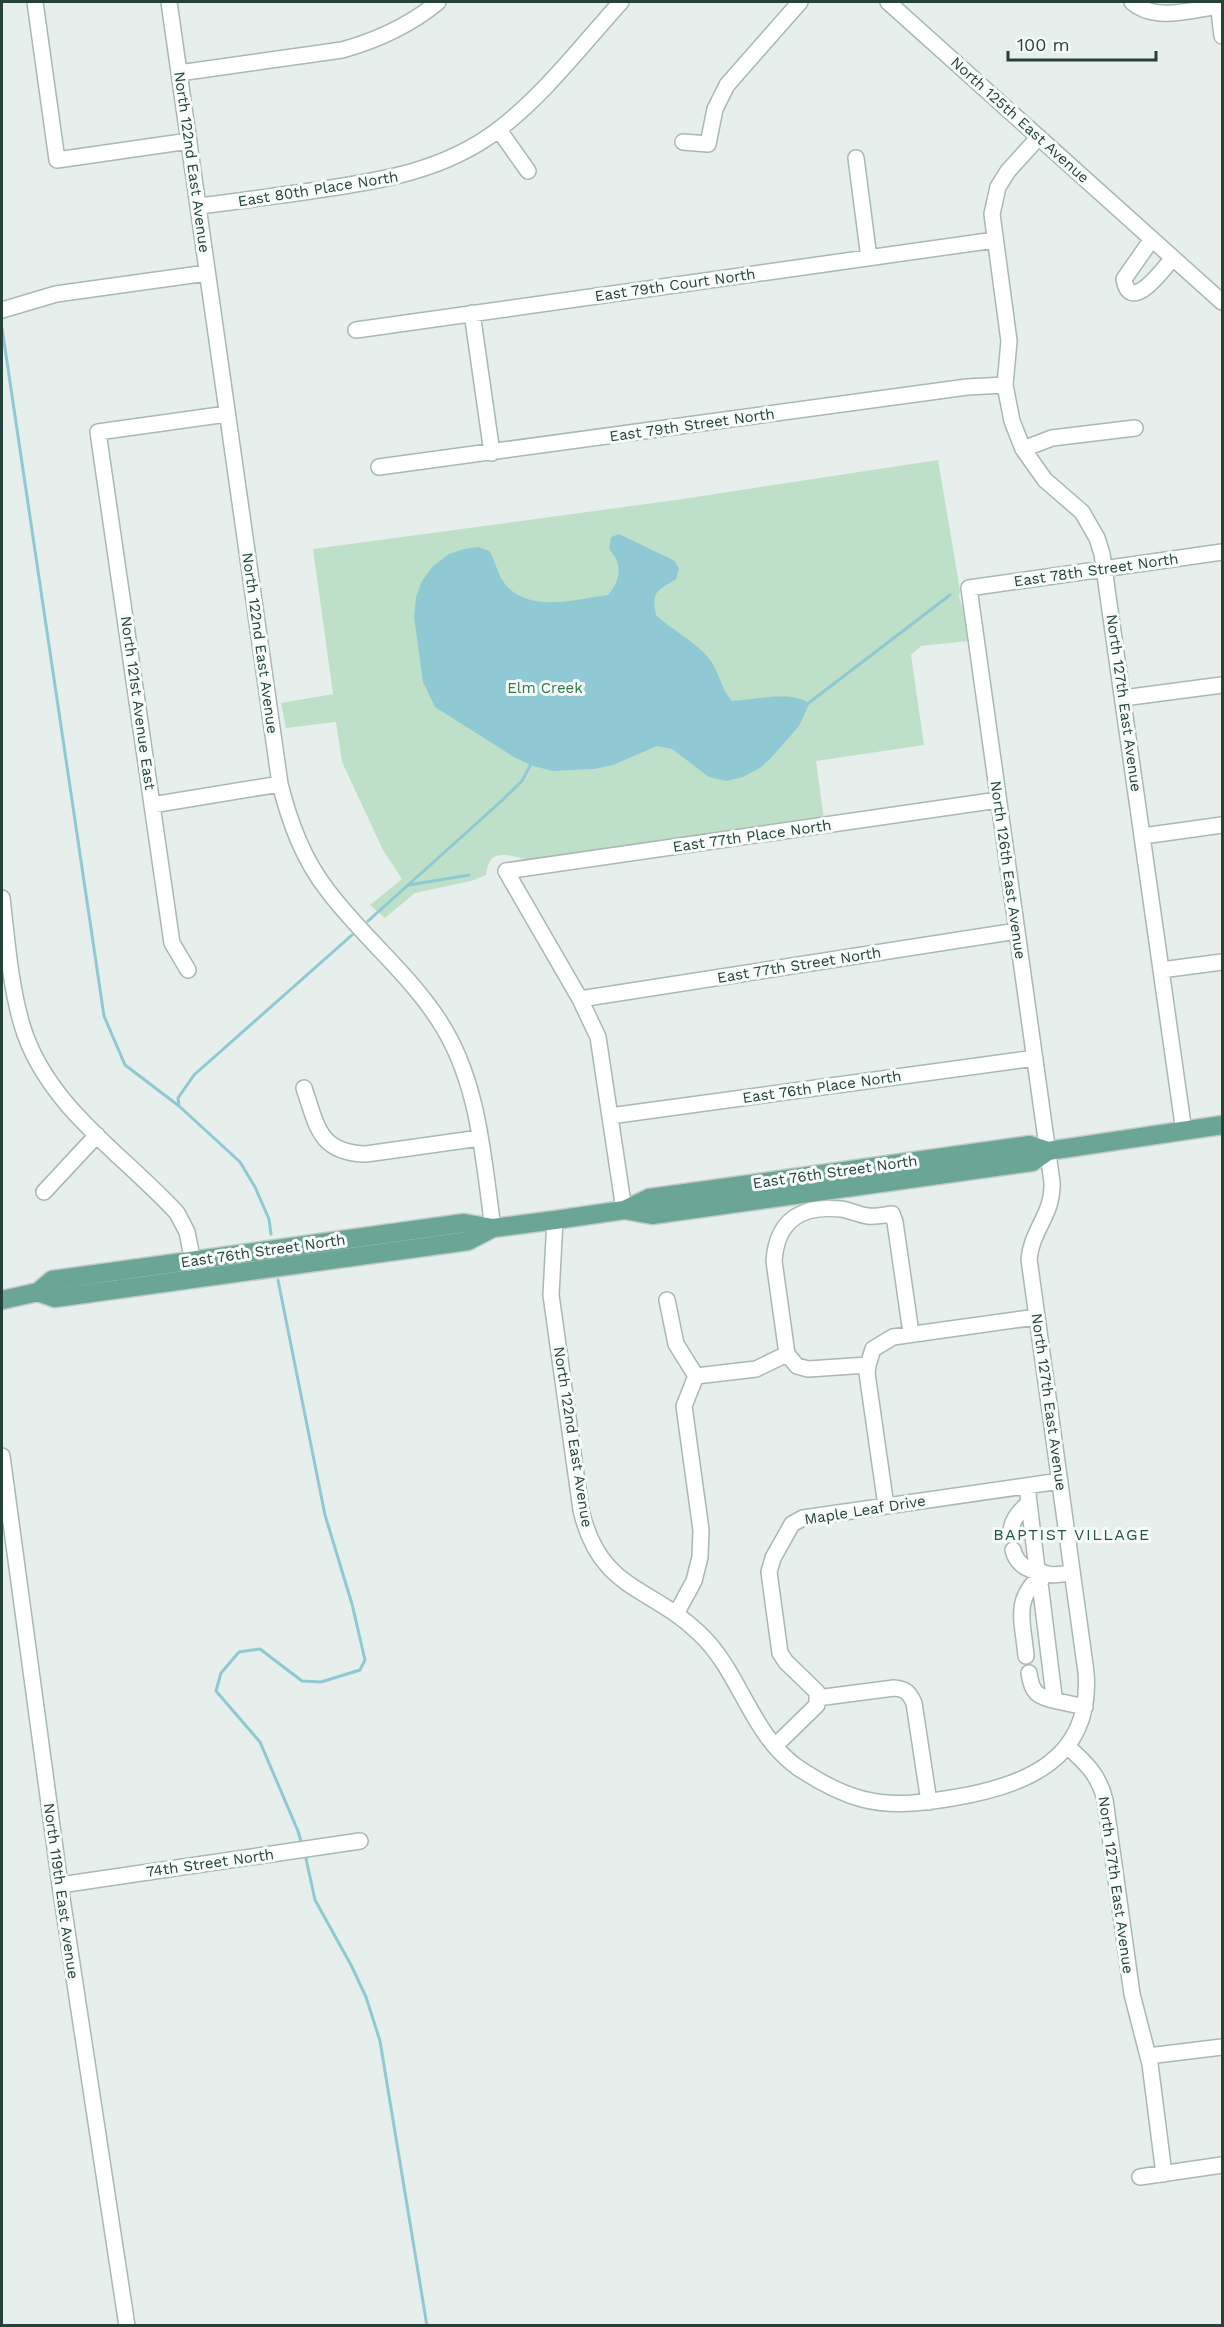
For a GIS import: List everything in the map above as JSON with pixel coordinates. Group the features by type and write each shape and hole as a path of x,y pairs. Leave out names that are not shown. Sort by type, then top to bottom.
{"main road":[{"name":"East 76th Street North","path":"2,1300 38,1292 56,1298 194,1270 464,1223 493,1228 624,1210 652,1215 1029,1162 1048,1151 1222,1125"}],"street":[{"path":"35,2 57,160 189,141"},
{"name":"North 122nd East Avenue","path":"169,2 280,784 296,838 309,863 328,891 439,1019 465,1071 472,1093 493,1228"},
{"path":"179,73 342,50 398,30 438,2"},
{"name":"East 80th Place North","path":"198,206 374,182 400,176 450,158 475,146 499,129 546,86 621,2"},
{"path":"683,142 708,144 715,109 727,85 801,2"},
{"name":"North 125th East Avenue","path":"888,2 1222,302"},
{"path":"1132,2 1144,10 1157,13 1218,4 1222,36"},
{"path":"499,129 528,171"},
{"name":"North 127th East Avenue","path":"1039,137 1008,171 998,187 992,214 1009,341 1005,385 1012,421 1023,449 1045,480 1082,512 1097,538 1124,698 1184,1131"},
{"path":"856,158 869,258"},
{"path":"1152,239 1124,279 1125,286 1130,291 1138,293 1146,288 1173,258"},
{"name":"East 79th Court North","path":"356,330 995,240"},
{"path":"2,310 56,294 207,273"},
{"path":"472,313 492,453"},
{"name":"East 79th Street North","path":"379,467 967,387 1005,385"},
{"name":"North 121st Avenue East","path":"188,970 172,943 98,432 227,414"},
{"path":"1023,449 1052,438 1135,428"},
{"name":"East 78th Street North","path":"969,588 1222,552"},
{"name":"North 126th East Avenue","path":"969,588 1048,1151"},
{"path":"1124,698 1222,685"},
{"path":"152,804 280,784"},
{"name":"East 77th Place North","path":"580,999 506,871 998,800"},
{"path":"1143,836 1222,825"},
{"path":"2,898 3,925 16,1001 27,1040 43,1073 75,1114 177,1213 188,1232 194,1270"},
{"name":"East 77th Street North","path":"580,999 1017,931"},
{"path":"1161,970 1222,962"},
{"path":"580,999 598,1037 624,1210"},
{"name":"East 76th Place North","path":"610,1116 1035,1058"},
{"path":"304,1089 318,1130 330,1145 353,1154 480,1138"},
{"path":"44,1191 97,1135"},
{"name":"North 127th East Avenue","path":"1048,1151 1053,1193 1047,1215 1030,1246 1029,1259 1088,1690 1076,1732 1067,1746 1089,1765 1102,1787 1132,1994 1148,2056 1164,2174"},
{"path":"868,1365 808,1369 797,1366 787,1354 774,1261 775,1246 780,1233 794,1216 809,1211 843,1209 870,1217 892,1214 911,1333"},
{"name":"North 122nd East Avenue","path":"555,1220 551,1295 584,1523 593,1548 611,1571 650,1599 676,1614 701,1634 728,1669 748,1708 775,1746 796,1766 838,1790 862,1799 909,1804 969,1796 1031,1776 1067,1746"},
{"path":"666,1300 676,1344 696,1376"},
{"path":"886,1506 867,1373 873,1349 884,1341 911,1333 1036,1317"},
{"path":"696,1376 756,1369 787,1354"},
{"path":"676,1614 694,1581 700,1557 701,1530 684,1406 696,1376"},
{"name":"North 119th East Avenue","path":"2,1456 60,1885 127,2325"},
{"name":"Maple Leaf Drive","path":"817,1698 817,1692 786,1662 780,1653 769,1572 773,1558 792,1524 798,1519 1060,1481"},
{"path":"1027,1486 1037,1569 1043,1574"},
{"path":"1029,1503 1019,1511 1010,1527 1015,1557 1025,1569 1043,1574 1072,1572"},
{"path":"1026,1656 1021,1604 1030,1584 1043,1574"},
{"path":"1043,1574 1040,1583 1054,1696 1057,1701"},
{"path":"1029,1673 1031,1687 1036,1694 1085,1707"},
{"path":"775,1746 817,1705 817,1698 894,1688 904,1689 914,1702 929,1802"},
{"name":"74th Street North","path":"60,1885 360,1841"},
{"path":"1148,2056 1222,2046"},
{"path":"1140,2177 1222,2165"}],"green space":[{"name":"Elm Creek","path":"938,460 968,641 921,646 911,655 924,745 816,761 824,819 535,860 497,855 488,865 486,875 471,881 415,893 385,918 370,905 402,879 383,850 342,762 336,722 286,728 281,703 333,694 313,549 676,500"}],"water":[{"path":"619,534 675,561 679,569 676,579 660,589 655,596 656,615 707,656 732,701 794,697 809,704 799,726 760,768 743,777 726,781 709,777 672,749 657,746 613,765 594,769 553,771 533,766 514,757 435,707 423,682 414,617 416,597 422,581 433,566 449,554 478,547 489,551 505,584 515,593 527,599 554,602 608,595 616,584 619,572 617,560 609,549 611,537"}],"waterway":[{"path":"2,328 104,1016 125,1065 179,1106 240,1162 255,1187 269,1219 271,1234"},
{"path":"806,705 950,595"},
{"path":"368,921 522,781 532,762"},
{"path":"409,885 469,875"},
{"path":"179,1106 178,1098 194,1075 352,935"},
{"path":"278,1280 325,1515 352,1604 365,1660 360,1670 321,1682 302,1681 260,1649 239,1652 221,1673 216,1691 260,1742 302,1845"},
{"path":"305,1854 315,1900 366,1997 380,2041 427,2326"}],"district":[{"name":"BAPTIST VILLAGE","path":"1072,1534"}]}
